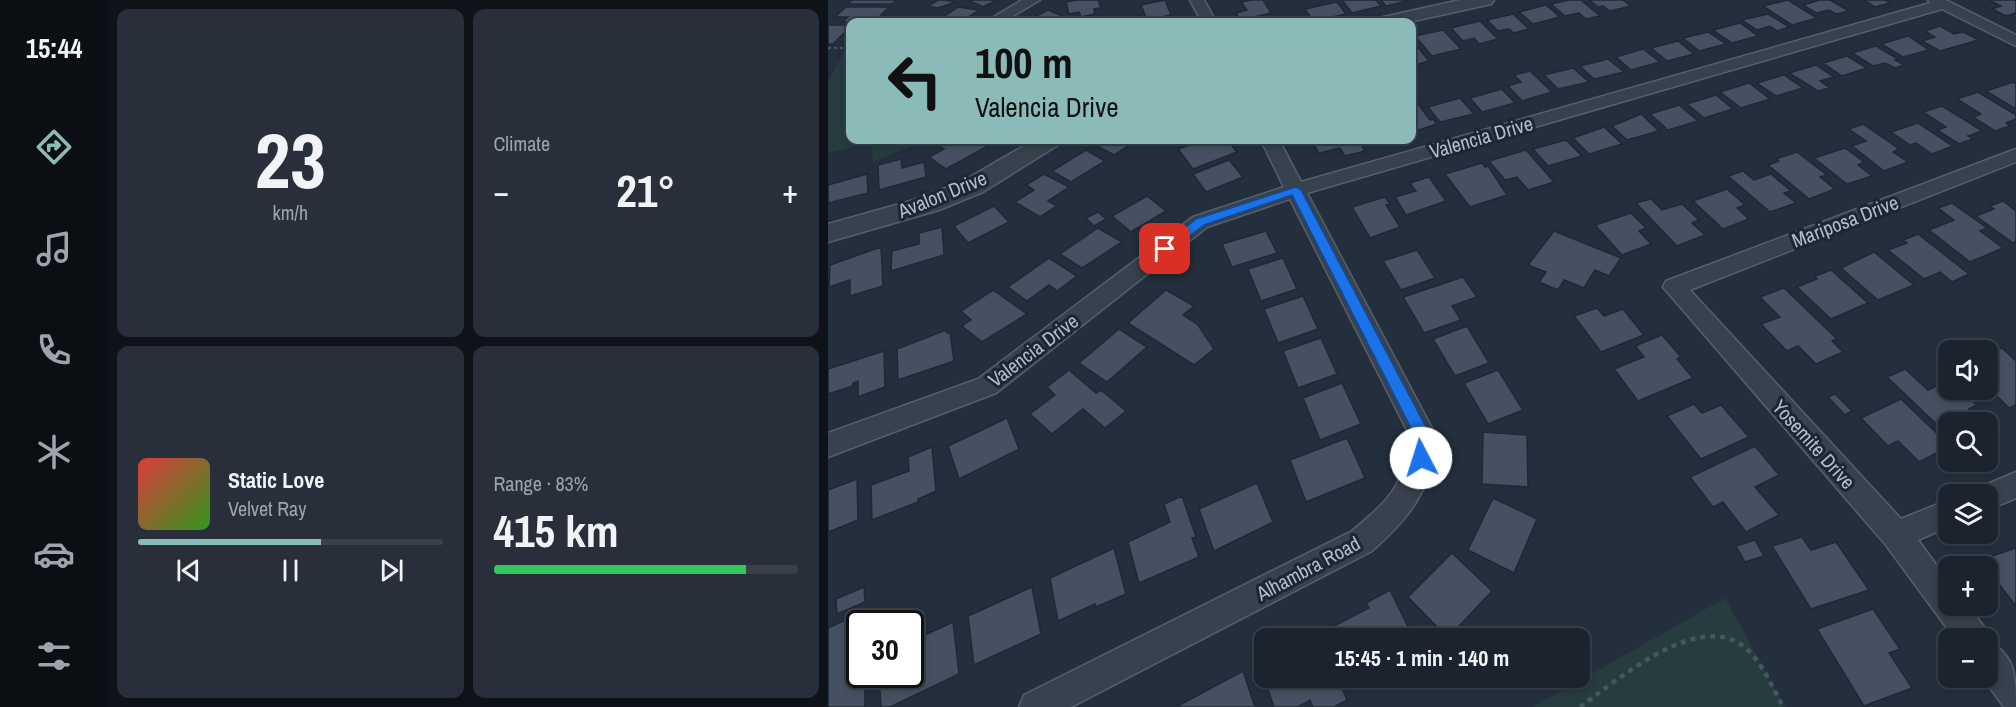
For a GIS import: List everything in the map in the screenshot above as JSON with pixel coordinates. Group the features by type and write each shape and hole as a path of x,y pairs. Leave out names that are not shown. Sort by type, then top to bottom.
{"street":[{"path":"1000,18 1033,0"},
{"path":"1197,0 1207,18"},
{"path":"1404,18 1485,0"},
{"path":"1939,2 2016,41"},
{"name":"Valencia Drive","path":"828,445 987,386 1200,222 1296,190 1939,2"},
{"name":"Avalon Drive","path":"828,234 930,204 974,186 1043,144"},
{"name":"Alhambra Road","path":"1036,707 1362,541 1394,514 1414,486 1421,458 1422,434 1272,144"},
{"name":"Mariposa Drive","path":"1674,286 2016,155"},
{"name":"Yosemite Drive","path":"1674,286 1896,535 1938,591"},
{"path":"1998,493 2016,485"},
{"path":"1896,535 1938,517"},
{"name":"Yosemite Drive","path":"1957,616 1966,628"},
{"path":"1998,672 2016,696"}],"path":[{"path":"828,48 846,48"},
{"path":"1580,707 1654,657 1686,642 1712,636 1734,641 1751,654 1783,707"}],"green space":[{"path":"846,49 846,144 863,144 828,153 828,81"},
{"path":"871,144 916,144 873,162"},
{"path":"1725,598 1785,707 1533,707 1566,688 1590,688 1590,675"}],"building":[{"path":"852,0 896,0 892,4 848,4"},
{"path":"938,0 956,2 938,8 928,6"},
{"path":"968,0 997,0 983,7"},
{"path":"1098,0 1101,8 1094,9 1095,14 1081,17 1079,12 1069,14 1066,2"},
{"path":"1165,0 1171,15 1146,18 1141,5"},
{"path":"1263,0 1271,13 1239,18 1236,13 1247,10 1241,2"},
{"path":"1342,0 1376,0 1381,6 1352,13"},
{"path":"1381,0 1411,0 1386,6"},
{"path":"1581,0 1600,16 1586,19 1579,13 1565,16 1551,4"},
{"path":"1589,0 1623,0 1631,6 1610,11 1603,6 1598,7"},
{"path":"1788,0 1817,18 1792,25 1763,6"},
{"path":"1820,0 1830,0 1849,11 1836,14 1829,10 1816,13 1803,5"},
{"path":"1864,0 1885,0 1890,3 1875,7"},
{"path":"1989,0 2016,0 2016,13 2006,16 1992,9 2001,6"},
{"path":"1337,2 1346,14 1327,18 1311,18 1305,9"},
{"path":"1546,5 1560,17 1533,24 1519,12"},
{"path":"846,7 889,7 881,15 887,15 884,18 835,17"},
{"path":"958,7 979,10 967,18 942,18"},
{"path":"1048,10 1065,17 1063,18 1032,18"},
{"path":"1513,14 1529,29 1514,33 1509,29 1498,31 1487,20"},
{"path":"1768,14 1789,27 1777,31 1770,26 1757,30 1742,20"},
{"path":"1480,21 1498,39 1479,44 1474,38 1463,41 1451,28"},
{"path":"1740,23 1758,36 1732,43 1713,30"},
{"path":"828,25 846,25 846,31 833,44 828,44"},
{"path":"1940,26 1954,34 1963,32 1979,40 1940,51 1922,41 1935,37 1925,31"},
{"path":"1443,30 1461,49 1432,56 1416,36"},
{"path":"1708,32 1726,44 1699,51 1683,38"},
{"path":"1908,36 1929,50 1903,57 1881,44"},
{"path":"1678,41 1694,54 1667,61 1651,48"},
{"path":"1416,45 1429,61 1416,65"},
{"path":"1876,46 1904,65 1895,68 1885,63 1873,66 1852,53"},
{"path":"1643,49 1660,62 1631,70 1616,57"},
{"path":"1847,56 1867,68 1842,76 1823,63"},
{"path":"1608,59 1624,72 1594,79 1580,66"},
{"path":"1816,65 1834,77 1820,81 1830,88 1818,91 1789,73"},
{"path":"1573,68 1589,82 1558,89 1544,75"},
{"path":"1530,71 1552,92 1522,101 1508,86 1521,82 1514,75"},
{"path":"1784,75 1803,88 1776,96 1757,83"},
{"path":"2013,82 2016,84 2016,109 1986,91"},
{"path":"1749,83 1770,99 1741,108 1720,92"},
{"path":"1502,89 1515,103 1482,112 1470,98"},
{"path":"1978,92 2016,115 2016,119 2006,123 2010,126 1995,131 1973,117 1981,114 1957,99"},
{"path":"1716,95 1733,109 1704,118 1687,104"},
{"path":"1460,98 1474,114 1440,122 1428,107"},
{"path":"1416,101 1430,120 1433,119 1437,124 1416,131"},
{"path":"1679,105 1698,121 1668,130 1650,114"},
{"path":"1942,106 1982,131 1968,136 1973,139 1959,144 1937,130 1946,127 1923,112"},
{"path":"1641,114 1659,131 1627,140 1612,126"},
{"path":"1918,123 1953,146 1932,154 1916,143 1910,145 1891,132"},
{"path":"1863,124 1899,149 1893,152 1908,162 1884,171 1852,146 1866,141 1849,129"},
{"path":"1604,127 1622,144 1589,154 1573,138"},
{"path":"1566,140 1582,156 1548,166 1533,149"},
{"path":"936,144 988,146 946,169 929,157 944,149"},
{"path":"1093,144 1132,144 1114,155"},
{"path":"1192,144 1230,144 1237,152 1193,169 1178,149"},
{"path":"1313,144 1361,144 1365,151 1345,156 1340,148 1319,153"},
{"path":"1845,148 1864,162 1858,165 1872,176 1847,184 1814,158"},
{"path":"1086,150 1105,161 1071,182 1052,171"},
{"path":"1526,150 1554,182 1528,190 1517,177 1505,180 1489,161"},
{"path":"1797,152 1827,175 1820,177 1835,189 1809,199 1768,165 1779,161 1776,159"},
{"path":"901,159 902,168 924,162 926,177 879,190 878,165"},
{"path":"1229,160 1243,177 1206,192 1193,174"},
{"path":"1482,163 1485,167 1488,166 1507,195 1470,207 1445,174"},
{"path":"1743,171 1754,180 1771,174 1791,191 1784,193 1796,203 1770,212 1728,176"},
{"path":"867,174 868,193 828,203 828,185"},
{"path":"1044,174 1069,187 1048,201 1057,206 1040,217 1015,202 1034,190 1026,185"},
{"path":"1429,177 1446,201 1406,215 1395,197 1416,191 1410,183"},
{"path":"1727,189 1745,205 1737,208 1749,219 1723,229 1693,201"},
{"path":"1147,196 1166,211 1131,232 1112,216"},
{"path":"1385,197 1390,204 1386,205 1400,227 1370,238 1352,207"},
{"path":"1651,199 1662,210 1682,204 1699,220 1692,223 1705,235 1677,246 1636,203"},
{"path":"2003,201 2016,211 2016,241 2013,243 1976,216 1994,209 1990,206"},
{"path":"1952,203 1987,228 1980,231 2003,248 1970,262 1929,230 1954,220 1938,208"},
{"path":"994,206 1009,222 968,243 954,226"},
{"path":"1098,212 1106,219 1094,226 1086,218"},
{"path":"1631,213 1646,228 1639,231 1651,244 1622,255 1595,225"},
{"path":"942,227 944,255 891,271 892,251 919,244 919,233"},
{"path":"1098,228 1122,242 1082,268 1060,254"},
{"path":"1266,231 1277,253 1232,267 1222,244"},
{"path":"1554,231 1621,258 1609,276 1595,270 1584,288 1564,280 1558,290 1539,282 1546,272 1528,265"},
{"path":"1918,234 1969,274 1952,282 1940,272 1924,279 1888,250 1907,243 1903,240"},
{"path":"881,247 883,286 850,296 850,280 829,287 830,265"},
{"path":"1417,250 1435,278 1401,290 1383,261"},
{"path":"1874,252 1914,285 1878,300 1841,268"},
{"path":"1049,258 1077,276 1057,291 1049,285 1027,301 1008,287"},
{"path":"1283,258 1297,289 1261,301 1248,269"},
{"path":"1831,270 1868,303 1831,319 1797,287"},
{"path":"1463,277 1477,297 1452,306 1461,320 1424,333 1403,297"},
{"path":"1784,288 1837,339 1832,341 1843,352 1816,364 1798,346 1787,351 1761,324 1780,317 1760,297"},
{"path":"993,290 1027,314 982,342 962,326 971,320 961,311"},
{"path":"1166,290 1194,306 1183,315 1198,325 1214,349 1194,365 1128,323"},
{"path":"1303,296 1318,329 1278,343 1264,309"},
{"path":"1597,308 1604,316 1623,309 1644,335 1601,352 1574,316"},
{"path":"1467,326 1489,363 1455,376 1433,339"},
{"path":"1119,329 1147,347 1107,382 1079,363"},
{"path":"946,330 947,333 950,332 954,361 898,380 897,349"},
{"path":"1662,335 1681,357 1677,359 1693,378 1638,401 1614,369 1644,357 1635,346"},
{"path":"1321,338 1337,374 1298,388 1283,351"},
{"path":"2002,348 2016,361 2016,405 2009,408 1998,397 1998,349"},
{"path":"884,351 885,387 858,397 858,381 853,383 853,386 828,394 828,369"},
{"path":"1905,369 1928,390 1938,386 1938,400 1971,400 1977,405 1969,409 1972,412 1938,412 1938,425 1887,377"},
{"path":"1069,370 1096,393 1101,390 1126,411 1105,428 1083,409 1052,434 1030,414 1055,395 1047,387"},
{"path":"1498,370 1523,410 1488,424 1464,383"},
{"path":"1342,383 1361,424 1320,440 1303,398"},
{"path":"1835,394 1852,411 1845,415 1828,397"},
{"path":"1901,399 1938,434 1938,452 1919,462 1898,441 1888,446 1861,418"},
{"path":"1694,404 1702,413 1721,405 1749,437 1701,459 1667,416"},
{"path":"1007,418 1019,449 959,479 948,446"},
{"path":"1483,432 1527,435 1528,487 1482,484"},
{"path":"1347,438 1365,478 1306,502 1290,460"},
{"path":"1755,446 1779,475 1755,487 1779,515 1746,532 1723,502 1713,507 1690,477"},
{"path":"932,447 936,491 918,499 918,502 872,520 871,485 909,471 908,457"},
{"path":"857,479 858,520 828,532 828,490"},
{"path":"1257,483 1273,522 1214,551 1199,509"},
{"path":"1182,496 1196,537 1192,538 1199,557 1139,583 1128,542 1170,522 1164,504"},
{"path":"1493,498 1537,519 1514,573 1468,550"},
{"path":"1802,537 1811,550 1836,542 1869,590 1811,609 1772,546"},
{"path":"1755,540 1764,556 1745,562 1736,546"},
{"path":"1114,548 1126,594 1096,607 1095,604 1058,621 1050,578"},
{"path":"2016,548 2016,606 1998,583 1998,556 1992,556"},
{"path":"1452,553 1492,591 1457,628 1438,628 1408,597"},
{"path":"864,587 865,602 837,614 836,599"},
{"path":"1032,587 1041,634 974,665 968,616"},
{"path":"1390,590 1409,628 1335,628 1334,626 1369,608 1366,603"},
{"path":"1873,609 1900,649 1889,653 1912,688 1864,706 1817,629"},
{"path":"846,620 846,688 865,688 865,707 828,707 828,628"},
{"path":"953,622 959,674 890,707 881,707 880,688 924,688 924,635"},
{"path":"1243,671 1255,707 1176,707"},
{"path":"1267,688 1342,688 1347,700 1334,707 1313,707 1310,700 1298,707 1274,707"}],"route":[{"path":"1165,249 1200,222 1296,190 1422,434 1421,458"}]}
